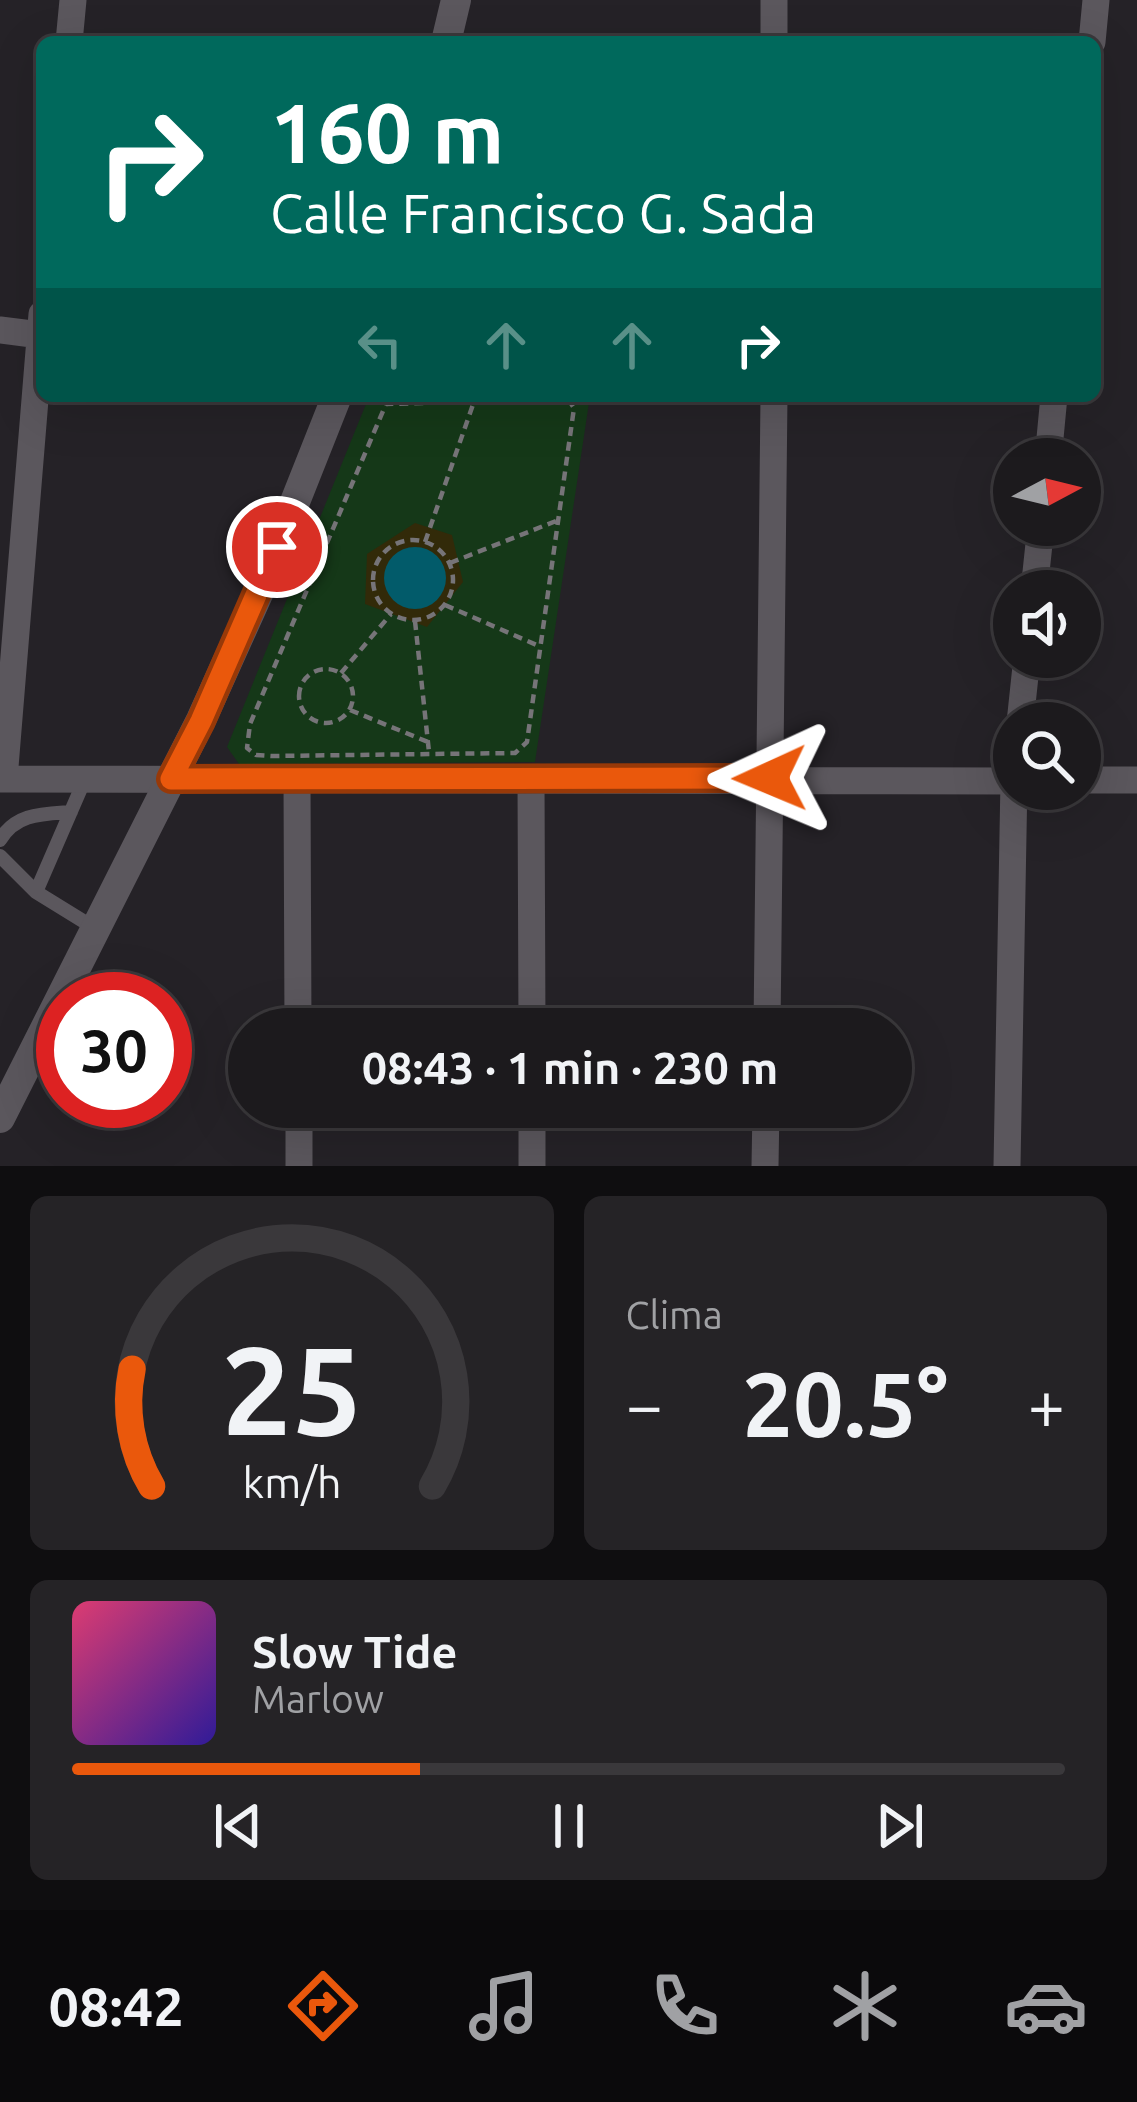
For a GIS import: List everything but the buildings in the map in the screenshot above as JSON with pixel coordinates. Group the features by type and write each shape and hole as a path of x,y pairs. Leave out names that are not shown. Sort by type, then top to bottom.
{"street":[{"path":"69,36 73,0"},
{"path":"447,36 456,0"},
{"path":"774,0 774,36"},
{"path":"1093,36 1096,0"},
{"path":"0,330 36,325"},
{"path":"36,382 2,779 297,781 431,768 531,781 993,781"},
{"path":"0,1118 171,779 262,585 335,402"},
{"path":"766,1008 774,402"},
{"path":"1050,438 1053,402"},
{"path":"1101,780 1137,779"},
{"path":"297,781 298,1008"},
{"path":"531,781 532,1008"},
{"path":"1007,1166 1013,810"},
{"path":"299,1128 299,1166"},
{"path":"532,1128 532,1166"},
{"path":"765,1166 766,1128"}],"lane":[{"path":"36,892 86,779"},
{"path":"0,840 14,823 34,814 71,812"},
{"path":"0,856 36,892 96,929"}],"path":[{"path":"394,402 381,410 247,735 248,748 256,755 431,768 523,749 572,403 553,402"},
{"path":"425,542 474,402"},
{"path":"450,563 557,520"},
{"path":"402,541 425,542 439,549 450,563 453,585 445,605 434,615 415,621 391,614 380,603 373,585 374,568 385,550 402,541"},
{"path":"445,605 539,646"},
{"path":"341,674 391,614"},
{"path":"415,621 431,768"},
{"path":"328,668 350,683 350,710 336,722 317,723 302,712 298,690 309,674 328,668"},
{"path":"350,710 428,742"}],"green space":[{"path":"589,402 535,762 239,764 227,747 366,404"}],"sand":[{"path":"415,523 452,535 463,582 427,627 365,604 367,554"}],"water":[{"path":"415,547 437,556 446,578 437,600 415,609 393,600 384,578 393,556"}],"route":[{"path":"277,547 171,779 770,778"}]}
